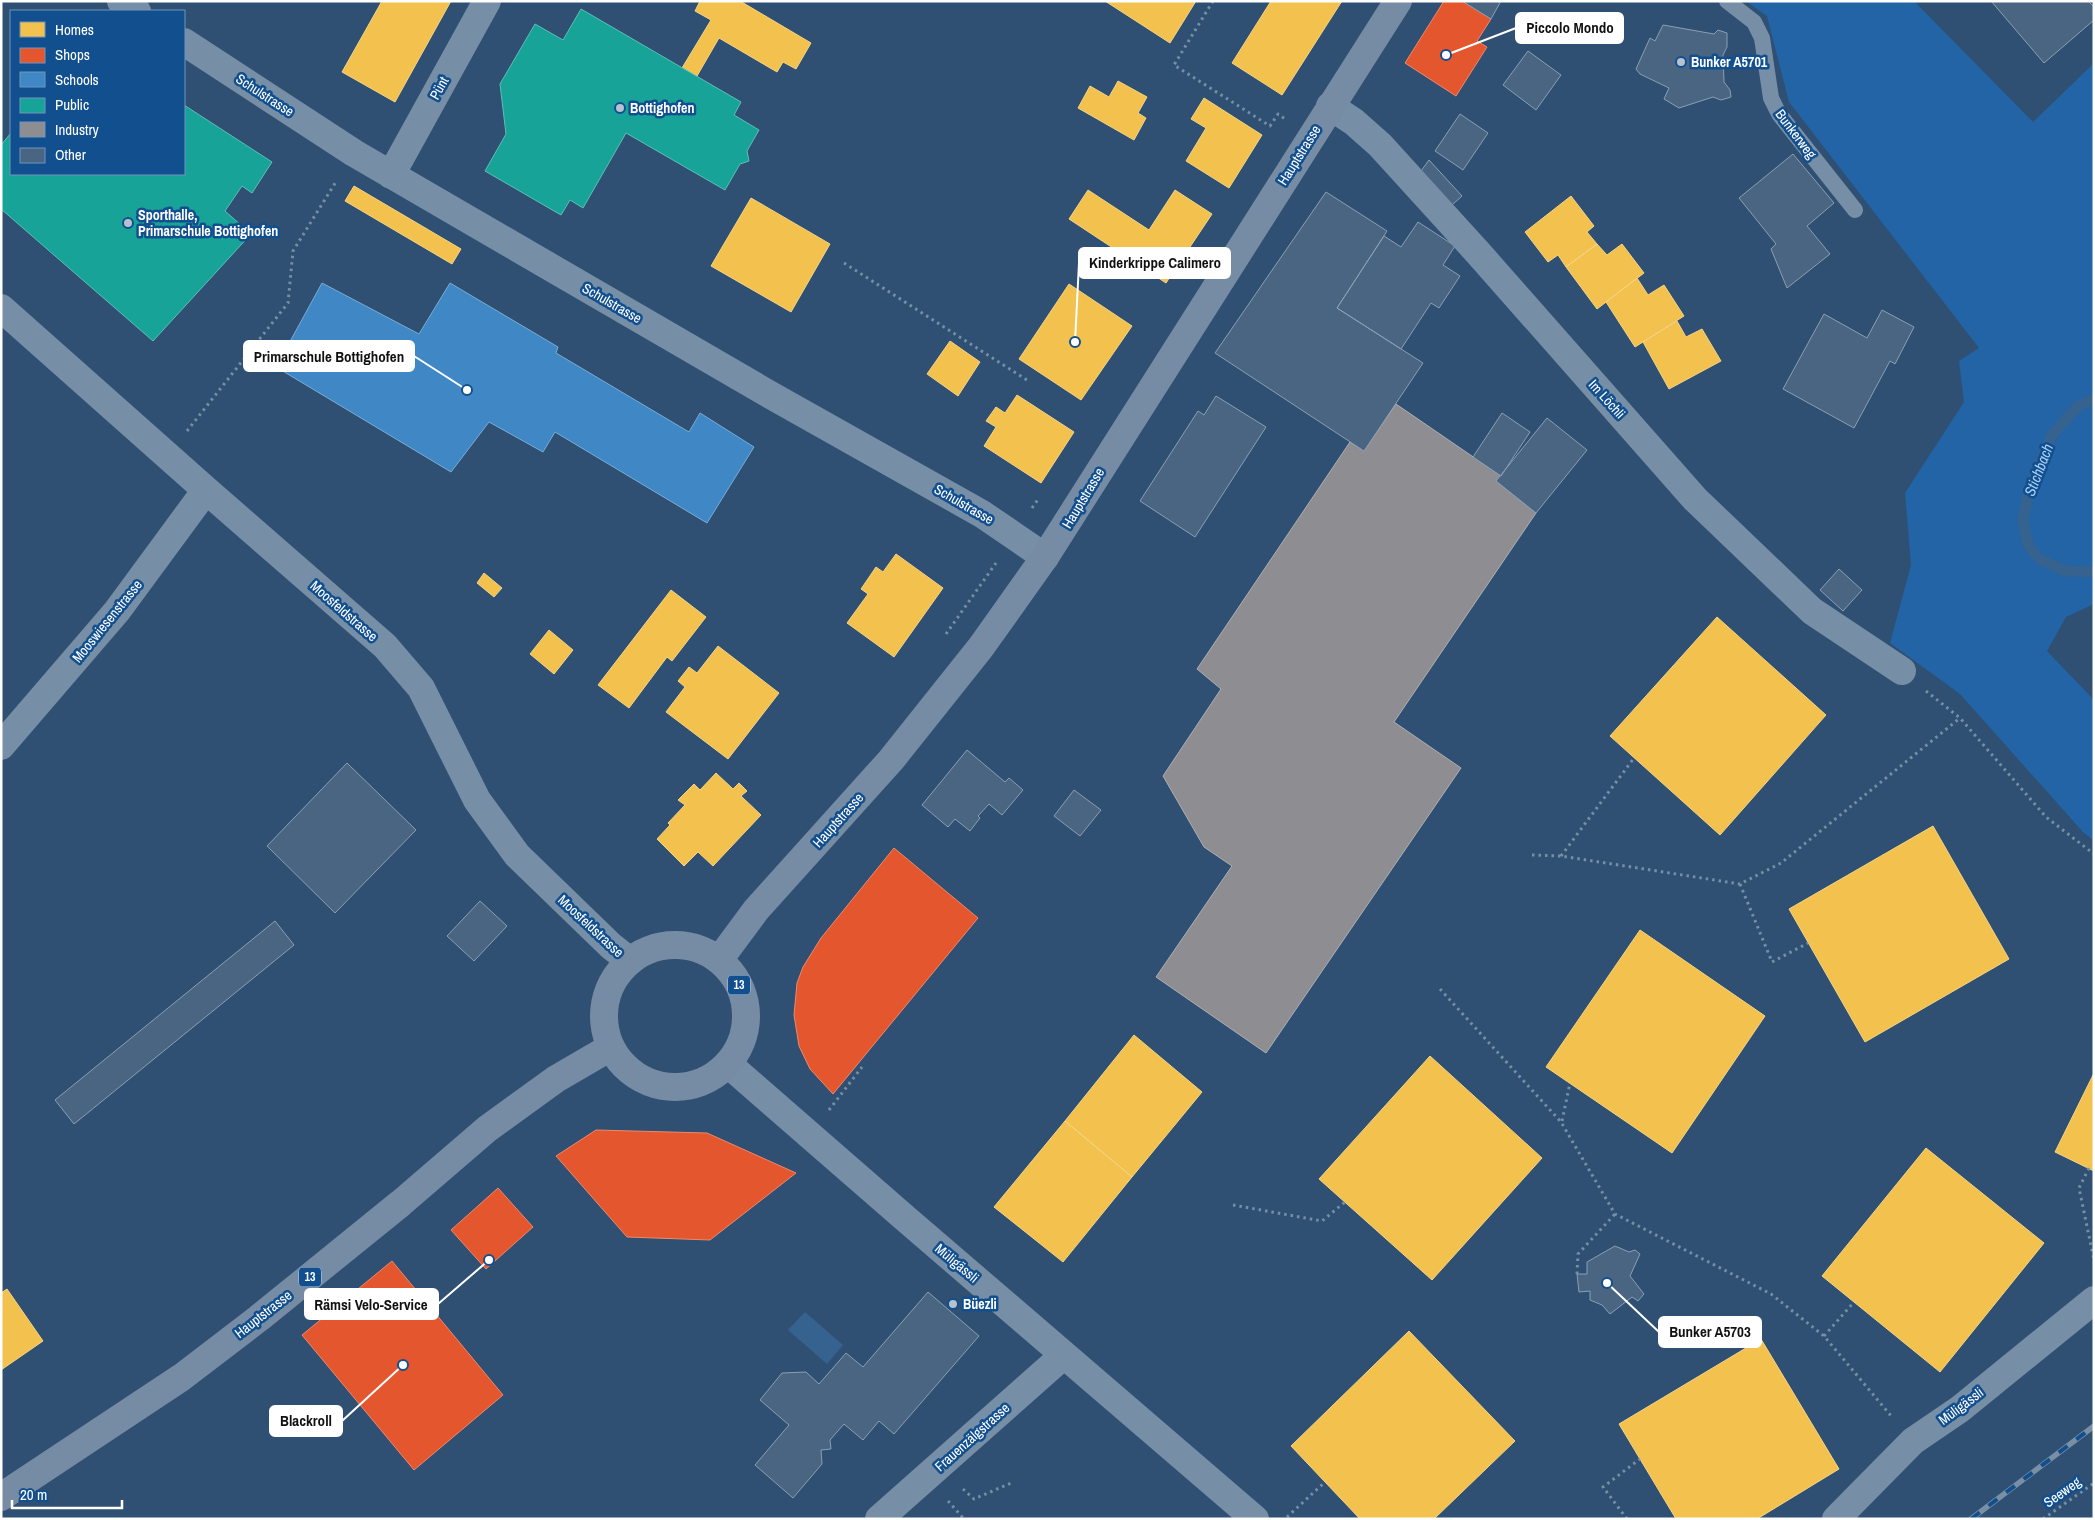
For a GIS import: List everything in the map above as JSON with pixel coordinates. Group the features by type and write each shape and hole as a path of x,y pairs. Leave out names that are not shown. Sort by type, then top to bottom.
{"main road":[{"name":"Hauptstrasse","path":"719,960 756,910 891,760 981,647 1045,557 1398,1"},
{"name":"13","path":"664,945 683,945 703,950 719,960 735,976 744,998 745,1006 746,1021 741,1044 728,1064 710,1078 689,1086 665,1087 644,1080 624,1066 611,1047 606,1029 604,1010 608,992 617,975 630,961 646,951 664,945"},
{"name":"Hauptstrasse","path":"1,1497 182,1377 334,1258 487,1129 556,1079 611,1047"}],"street":[{"path":"121,1 134,10"},
{"name":"Pünt","path":"391,175 487,1"},
{"name":"Schulstrasse","path":"185,43 354,153 768,394 982,514 1045,557"},
{"name":"Im Löchli","path":"1330,106 1354,122 1380,145 1696,499 1812,611 1902,672"},
{"name":"Moosfeldstrasse","path":"1,308 385,646 421,688 477,800 517,855 630,961"},
{"name":"Mooswiesenstrasse","path":"1,746 117,611 206,490"},
{"name":"Müligässli","path":"728,1064 1255,1519"},
{"name":"Müligässli","path":"1836,1519 1913,1441 1960,1409 2094,1300"},
{"name":"Frauenzälgstrasse","path":"880,1519 1064,1355"}],"lane":[{"name":"Bunkerweg","path":"1727,1 1754,22 1762,38 1771,98 1779,114 1855,210"}],"path":[{"path":"1213,1 1174,65 1270,126 1278,114 1290,122"},
{"path":"168,455 288,303 293,251 354,153"},
{"path":"844,263 1030,382"},
{"path":"1902,672 1960,718 2046,816 2094,854"},
{"path":"1532,855 1561,856 1740,884 1781,864 1960,718"},
{"path":"1561,856 1634,758"},
{"path":"1740,884 1772,962 1808,943"},
{"path":"1440,989 1562,1122 1615,1214 1771,1294 1824,1336 1913,1441"},
{"path":"836,1102 862,1067"},
{"path":"1562,1122 1570,1083"},
{"path":"2089,1168 2079,1188 2094,1260"},
{"path":"1233,1205 1322,1221 1345,1202"},
{"path":"1577,1274 1578,1254 1615,1214"},
{"path":"1824,1336 1854,1302"},
{"path":"1627,1519 1603,1487 1640,1459"},
{"path":"1285,1519 1325,1482"},
{"name":"Seeweg","path":"2043,1519 2094,1483"}],"shaded area":[{"path":"1746,1 1914,1 2033,122 2094,63 2094,604 2066,617 2047,651 2094,700 2094,841 2083,832 1960,694 1890,643 1911,565 1905,493 1964,402 1959,361 1979,348 1789,102 1767,16"},
{"path":"805,1312 843,1345 827,1364 788,1330"}],"building: Homes":[{"path":"382,1 451,1 395,102 342,72"},
{"path":"700,1 740,1 811,43 796,69 783,62 777,72 719,38 697,76 682,68 711,20 695,11"},
{"path":"1105,1 1196,1 1170,43"},
{"path":"1271,1 1342,1 1282,95 1232,63"},
{"path":"1118,81 1147,97 1138,113 1146,118 1134,140 1078,108 1090,86 1109,97"},
{"path":"1204,98 1262,135 1229,188 1186,161 1206,128 1191,119"},
{"path":"354,186 461,249 452,264 345,201"},
{"path":"1088,190 1149,230 1175,190 1212,214 1166,283 1069,219"},
{"path":"1571,196 1594,226 1587,232 1597,244 1566,267 1558,255 1548,262 1525,232"},
{"path":"751,198 830,244 791,312 711,266"},
{"path":"1597,244 1607,255 1622,244 1644,273 1597,309 1566,267"},
{"path":"1637,278 1648,295 1664,285 1684,316 1635,347 1606,302"},
{"path":"1069,284 1132,326 1081,400 1019,359"},
{"path":"1677,321 1686,337 1702,329 1721,361 1669,389 1643,342"},
{"path":"950,341 980,362 958,396 927,374"},
{"path":"1017,395 1074,432 1041,483 984,446 996,427 986,421 996,407 1005,413"},
{"path":"896,554 943,588 894,657 847,623 868,594 861,589 876,567 883,572"},
{"path":"484,573 502,588 494,597 477,583"},
{"path":"671,590 706,617 672,661 667,657 629,708 598,685"},
{"path":"1717,617 1826,715 1720,835 1610,736"},
{"path":"549,630 573,650 554,674 530,654"},
{"path":"718,646 779,693 728,759 666,712 685,687 678,681 689,667 697,673"},
{"path":"716,773 733,789 739,783 747,791 741,796 761,815 713,866 698,852 684,866 657,839 670,825 668,823 685,805 678,800 694,784 700,790"},
{"path":"1933,826 2009,959 1865,1042 1789,909"},
{"path":"1640,930 1765,1016 1672,1153 1546,1067"},
{"path":"1134,1035 1202,1092 1132,1177 1065,1121"},
{"path":"1430,1056 1542,1158 1432,1280 1319,1179"},
{"path":"2094,1073 2094,1171 2055,1152"},
{"path":"1065,1121 1132,1177 1063,1262 994,1207"},
{"path":"1926,1148 2044,1243 1940,1372 1822,1276"},
{"path":"7,1289 43,1341 1,1370 1,1293"},
{"path":"1409,1331 1515,1441 1434,1519 1360,1519 1291,1446"},
{"path":"1761,1339 1839,1469 1757,1519 1676,1519 1619,1424"}],"building: Shops":[{"path":"1444,1 1462,1 1491,19 1477,41 1487,47 1456,96 1405,63"},
{"path":"894,848 978,918 833,1094 810,1069 799,1046 794,1015 797,983 803,967 821,938"},
{"path":"596,1130 707,1133 796,1173 710,1240 627,1237 556,1156"},
{"path":"498,1188 533,1227 486,1269 451,1230"},
{"path":"392,1261 503,1395 414,1470 302,1335"}],"building: Schools":[{"path":"322,283 419,334 450,283 558,347 556,353 689,432 700,413 754,447 707,523 555,432 543,452 489,422 451,472 276,367"}],"building: Public":[{"name":"Bottighofen","path":"581,9 741,102 734,115 759,130 747,151 749,161 740,164 725,190 626,133 583,208 570,200 561,215 485,171 506,134 500,84 535,24 563,40"},
{"name":"Sporthalle, Primarschule Bottighofen","path":"185,106 272,162 252,193 242,186 225,211 251,234 153,341 1,209 1,145 10,134 10,175 185,175"}],"building: Industry":[{"path":"1396,404 1501,476 1496,481 1536,513 1394,722 1461,768 1266,1053 1156,977 1232,866 1204,847 1163,776 1221,689 1197,669 1350,442 1364,451"}],"building: Other":[{"path":"1462,1 1501,1 1491,19"},
{"path":"1991,1 2088,1 2094,7 2094,20 2044,63"},
{"name":"Bunker A5701","path":"1663,25 1714,34 1718,30 1727,33 1727,47 1723,55 1724,82 1730,90 1731,97 1721,100 1713,97 1679,108 1664,99 1669,88 1640,74 1636,69 1650,38 1655,41"},
{"path":"1528,51 1561,75 1536,110 1503,85"},
{"path":"1460,114 1488,133 1463,170 1435,151"},
{"path":"1793,154 1834,203 1807,226 1830,254 1787,288 1771,249 1776,244 1739,198"},
{"path":"1429,160 1462,196 1452,205 1421,171"},
{"path":"1326,192 1387,231 1337,308 1423,363 1364,451 1215,353"},
{"path":"1418,222 1455,246 1443,265 1460,276 1439,308 1431,303 1401,349 1337,308 1384,236 1401,247"},
{"path":"1882,310 1914,327 1895,364 1890,361 1854,428 1783,389 1824,314 1867,338"},
{"path":"1216,396 1266,427 1195,537 1140,501 1198,411 1204,415"},
{"path":"1502,413 1530,432 1501,476 1473,457"},
{"path":"1547,418 1587,450 1536,513 1496,481"},
{"path":"1839,569 1862,590 1843,611 1820,590"},
{"path":"967,750 1005,782 1009,778 1023,790 1002,815 989,804 978,816 980,818 970,831 955,819 948,827 922,805"},
{"path":"347,763 416,830 335,913 267,846"},
{"path":"1074,790 1101,810 1080,836 1054,816"},
{"path":"480,901 507,926 474,961 447,936"},
{"path":"275,921 294,945 74,1124 55,1100"},
{"path":"1615,1246 1629,1252 1635,1250 1640,1254 1630,1276 1644,1294 1638,1301 1632,1297 1610,1314 1602,1305 1590,1300 1590,1291 1579,1292 1577,1274 1587,1274 1587,1262"},
{"path":"928,1292 979,1336 894,1434 879,1421 863,1440 844,1424 830,1440 831,1449 821,1450 822,1464 793,1498 755,1465 789,1425 760,1400 782,1373 806,1372 819,1384 846,1353 863,1367"}],"waterway":[{"name":"Stichbach","path":"2094,399 2078,406 2052,435 2031,483 2023,518 2027,543 2039,559 2065,571 2094,572"}],"railway":[{"path":"1971,1519 2094,1426"}],"place":[{"name":"Piccolo Mondo","path":"1446,55"},
{"name":"Bunker A5701","path":"1681,62"},
{"name":"Bottighofen","path":"620,108"},
{"name":"Sporthalle, Primarschule Bottighofen","path":"128,223"},
{"name":"Kinderkrippe Calimero","path":"1075,342"},
{"name":"Primarschule Bottighofen","path":"467,390"},
{"name":"Rämsi Velo-Service","path":"489,1260"},
{"name":"Bunker A5703","path":"1607,1283"},
{"name":"Büezli","path":"953,1304"},
{"name":"Blackroll","path":"403,1365"}]}
